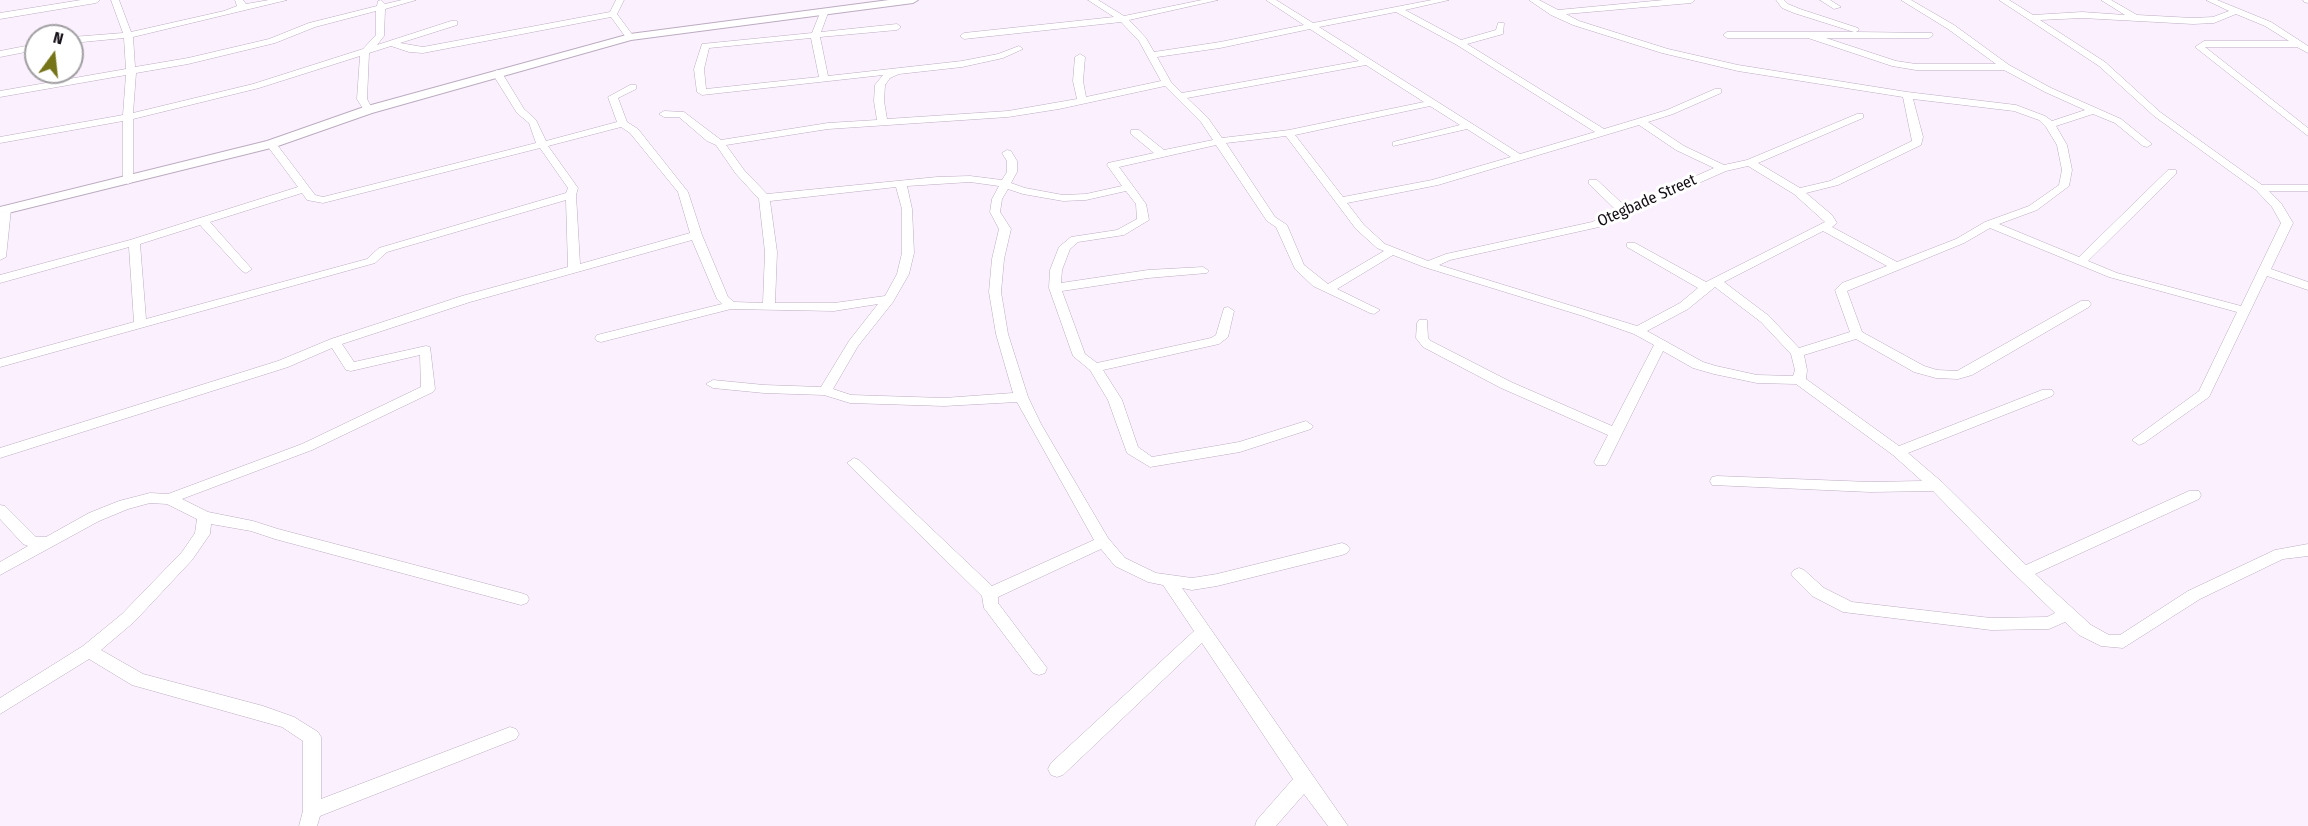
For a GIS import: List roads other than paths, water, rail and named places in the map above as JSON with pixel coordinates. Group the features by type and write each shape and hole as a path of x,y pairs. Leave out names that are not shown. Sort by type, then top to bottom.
{"street":[{"path":"0,16 96,0"},
{"path":"115,0 128,35 131,71 128,181"},
{"path":"84,39 128,35 226,13 239,4 283,0"},
{"path":"0,94 188,61 261,43 381,4 412,0"},
{"path":"613,14 620,0"},
{"path":"0,257 3,210 271,144 368,110 630,37 913,0"},
{"path":"1092,0 1123,19 1143,40 1167,83 1205,120 1271,219 1281,225 1299,267 1317,283 1374,310"},
{"path":"964,36 1123,19 1214,0"},
{"path":"1270,0 1520,158"},
{"path":"1150,55 1186,51 1445,0"},
{"path":"1533,0 1576,23 1665,51 1738,69 1907,96 2016,108 2028,112 2050,125 2062,146 2067,170 2064,186 2033,208 1989,224 1959,241 1841,290 1841,294 1857,334 1919,369 1936,374 1958,375 2085,304"},
{"path":"1554,13 1691,0"},
{"path":"1780,0 1785,6 1858,31 1858,34"},
{"path":"1824,0 1837,7"},
{"path":"1905,0 1951,27 2006,67 2048,90 2124,125 2147,144"},
{"path":"2003,0 2102,64 2157,114 2260,188 2277,205 2287,223 2204,394 2139,440"},
{"path":"2105,0 2137,19"},
{"path":"2210,0 2234,12 2268,24 2304,47"},
{"path":"368,110 362,99 365,52 380,36 381,4"},
{"path":"1397,9 1460,43 1601,131"},
{"path":"2032,18 2082,15 2137,19 2214,20 2234,12"},
{"path":"824,13 815,35 824,79"},
{"path":"613,14 630,37"},
{"path":"392,43 409,50 423,50 613,14"},
{"path":"0,140 128,117 256,86 454,23"},
{"path":"1460,43 1496,34 1500,32 1501,25"},
{"path":"897,27 705,46 699,69 702,92 962,64 1000,56 1019,49"},
{"path":"1809,34 1895,64 1916,67 2006,67"},
{"path":"1727,35 1929,34"},
{"path":"2304,47 2204,44 2199,47 2308,133"},
{"path":"0,54 24,49"},
{"path":"1080,57 1078,81 1082,101"},
{"path":"1180,96 1366,62"},
{"path":"882,122 879,101 880,85 887,76 897,71"},
{"path":"496,73 520,111 533,122 542,144 573,188 571,195 574,270"},
{"path":"720,143 773,133 882,122 1008,114 1167,83"},
{"path":"633,87 613,97 623,124 634,131 683,192 696,235 718,290 723,299 731,304"},
{"path":"1341,201 1434,183 1520,158 1601,131 1640,122 1718,91"},
{"path":"1798,192 1834,183 1917,143 1918,137 1907,96"},
{"path":"1228,311 1221,339 1119,363 1095,367 1087,364 1076,350 1055,288 1056,270 1069,242 1120,233 1143,220 1141,204 1112,165 1220,141 1289,133 1431,103"},
{"path":"2050,125 2094,110"},
{"path":"664,114 681,114 711,139 720,143 764,198 771,252 769,306"},
{"name":"Otegbade Street","path":"1428,265 1446,257 1595,225 1723,168 1750,163 1860,116"},
{"path":"1640,122 1680,148 1723,168"},
{"path":"271,144 314,200 328,199 623,124"},
{"path":"1397,144 1468,126"},
{"path":"1134,132 1150,142 1162,154"},
{"path":"1289,133 1366,234 1381,246 1428,265 1587,313 1638,332 1714,370 1757,379 1799,380 1898,452 1937,486 2007,558 2066,614 2085,630 2107,641 2123,642 2194,595 2280,554 2308,550"},
{"path":"1008,153 1012,161 1012,172 997,199 995,212 1005,229 998,259 995,292 1002,334 1021,397 1034,424 1104,542 1120,562 1133,570 1169,582 1192,584 1342,549"},
{"path":"1638,332 1684,306 1711,285 1831,223 1828,217 1798,192 1750,163"},
{"path":"2080,262 2172,172"},
{"path":"764,198 901,184 970,180 1005,184 1023,192 1063,198 1086,197 1127,188"},
{"path":"1593,182 1625,212"},
{"path":"825,391 853,344 889,299 903,274 908,253 907,209 901,184"},
{"path":"2260,188 2308,188"},
{"path":"0,279 134,242 304,189"},
{"path":"0,363 371,261 383,250 571,195"},
{"path":"203,221 246,269"},
{"path":"1989,224 2080,262 2134,281 2246,311"},
{"path":"1824,228 1895,266"},
{"path":"0,453 283,364 335,342 466,299 696,235"},
{"path":"134,242 140,326"},
{"path":"1631,245 1711,285 1765,319 1797,353 1801,370 1799,380"},
{"path":"1328,289 1392,251"},
{"path":"1055,288 1148,274 1203,271"},
{"path":"2265,271 2308,286"},
{"path":"601,338 731,304 834,307 889,299"},
{"path":"1423,323 1422,338 1427,344 1506,385 1614,432"},
{"path":"1797,353 1857,334"},
{"path":"169,499 307,447 428,389 426,350 351,367 335,342"},
{"path":"1601,462 1614,432 1660,345"},
{"path":"1095,367 1115,400 1132,450 1150,462 1240,447 1306,426"},
{"path":"713,384 764,389 825,391 850,399 944,402 1021,397"},
{"path":"1898,452 2047,393"},
{"path":"854,463 990,594 990,604 1039,668"},
{"path":"1717,480 1870,487 1937,486"},
{"path":"2024,572 2194,495"},
{"path":"0,570 94,517 150,498 169,499 205,517 253,526 275,534 521,599"},
{"path":"0,510 28,540 35,543 47,542"},
{"path":"0,706 89,651 128,618 187,555 202,534 205,517"},
{"path":"990,594 1104,542"},
{"path":"1799,573 1818,591 1849,608 1991,624 2049,622 2066,614"},
{"path":"1169,582 1339,826"},
{"path":"1057,769 1203,633"},
{"path":"89,651 138,680 263,713 288,722 312,737 310,818 510,734"},
{"path":"1264,826 1305,780"}]}
